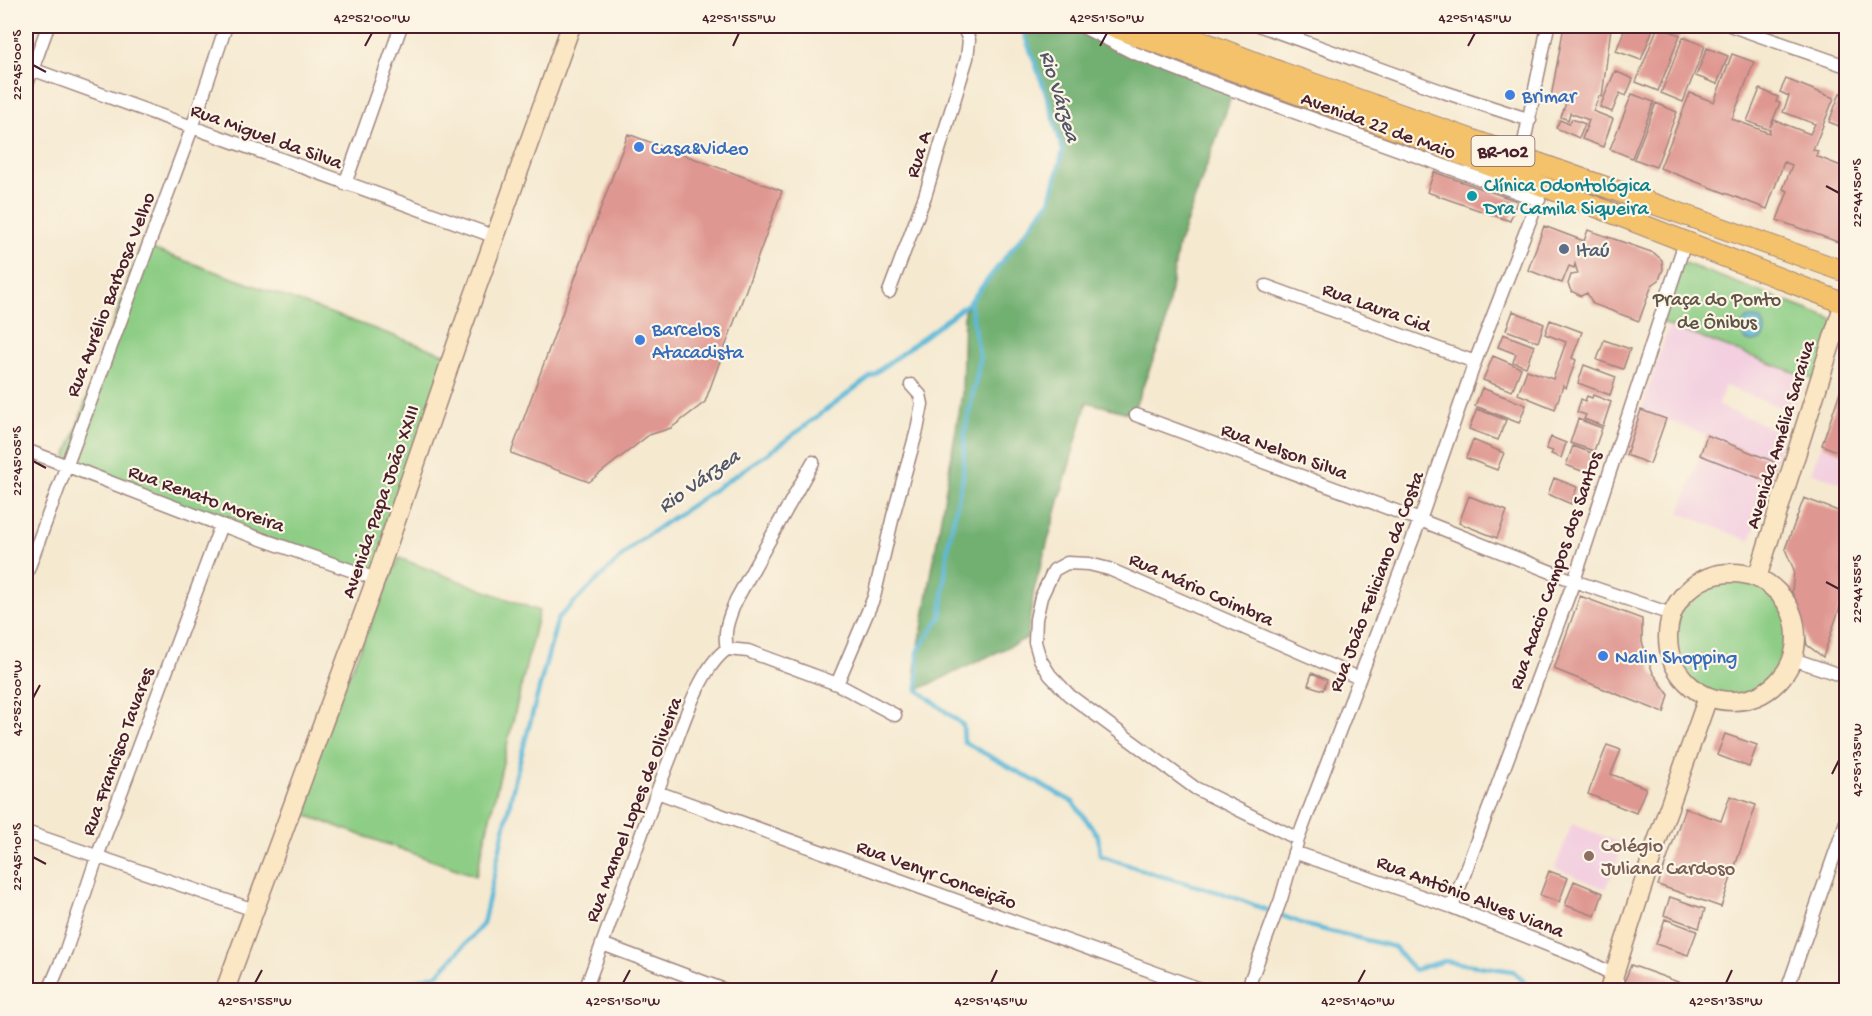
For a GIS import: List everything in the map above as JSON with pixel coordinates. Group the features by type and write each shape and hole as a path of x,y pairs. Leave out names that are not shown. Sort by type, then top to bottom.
{"main road":[{"name":"Avenida 22 de Maio","path":"1111,26 1424,140 1541,193 1685,242 1845,303"},
{"name":"Avenida 22 de Maio","path":"1162,26 1281,72 1846,272"}],"street":[{"path":"26,87 29,68 48,26"},
{"name":"Rua Aurélio Barbosa Velho","path":"26,575 192,128 226,26"},
{"path":"345,184 401,26"},
{"name":"Avenida Papa João XXIII","path":"225,990 376,579 571,26"},
{"name":"Rua A","path":"888,292 925,196 967,58 969,40 963,26"},
{"name":"Avenida 22 de Maio","path":"1082,26 1132,52 1194,76 1541,193"},
{"path":"1261,26 1444,92 1530,120"},
{"path":"1521,157 1548,26"},
{"path":"1732,26 1846,66"},
{"name":"Rua Miguel da Silva","path":"29,68 496,237"},
{"name":"Rua João Feliciano da Costa","path":"1247,990 1281,899 1298,839 1420,520 1475,362 1541,193"},
{"name":"Rua Acacio Campos dos Santos","path":"1452,907 1574,581 1685,242"},
{"name":"Rua Laura Cid","path":"1266,286 1475,362"},
{"name":"Avenida Amélia Saraiva","path":"1757,578 1845,303"},
{"path":"837,684 874,597 917,430 922,405 920,395 911,385"},
{"name":"Rua Nelson Silva","path":"1136,415 1420,520 1574,581 1671,614"},
{"name":"Rua Renato Moreira","path":"26,450 221,525 376,579"},
{"path":"813,462 736,600 726,625 724,636 727,649 748,651 837,684 895,715"},
{"name":"Rua Francisco Tavares","path":"49,990 66,950 97,857 221,525"},
{"name":"Rua Mário Coimbra","path":"1298,839 1194,788 1069,695 1045,667 1035,642 1036,619 1041,597 1054,570 1067,563 1089,564 1109,569 1359,678"},
{"path":"1732,573 1757,578 1776,590 1793,616 1797,638 1793,659 1777,683 1752,699 1723,701 1708,697 1687,684 1673,663 1667,639 1671,614 1685,592 1706,578 1732,573"},
{"name":"Rua Manoel Lopes de Oliveira","path":"585,990 657,792 699,687 718,655 727,649"},
{"path":"1793,659 1846,677"},
{"path":"1615,985 1657,841 1708,697"},
{"name":"Rua Venyr Conceição","path":"657,792 1203,990"},
{"path":"1786,990 1846,822"},
{"path":"26,832 254,910"},
{"name":"Rua Antônio Alves Viana","path":"1294,852 1452,907 1581,958 1615,985"},
{"path":"602,944 725,990"}],"shaded area":[{"path":"1669,326 1805,376 1791,411 1725,386 1717,405 1784,433 1775,462 1641,410"},
{"path":"1822,445 1846,455 1846,485 1811,472"},
{"path":"1700,455 1769,482 1750,541 1680,513"},
{"name":"Colégio Juliana Cardoso","path":"1572,824 1624,844 1606,889 1555,868"}],"green space":[{"path":"1026,26 1095,26 1134,47 1235,86 1178,246 1164,332 1132,414 1087,402 1034,590 1027,638 918,690 915,670 962,394 964,311 1049,201 1063,151 1048,99 1025,36"},
{"path":"141,245 450,356 376,579 63,466"},
{"name":"Praça do Ponto de Ônibus","path":"1679,261 1837,321 1818,381 1659,322"},
{"path":"399,558 539,611 476,876 291,810"},
{"path":"1732,575 1756,580 1776,594 1790,614 1795,638 1790,662 1776,682 1756,696 1732,701 1708,696 1688,682 1674,662 1669,638 1674,614 1688,594 1708,580"}],"water":[{"path":"1753,318 1762,321 1765,330 1762,339 1753,342 1744,339 1741,330 1744,321"}],"building":[{"path":"1564,26 1611,28 1602,97 1599,96 1593,111 1613,119 1603,147 1582,139 1589,120 1570,113 1568,120 1561,117 1566,103 1551,97"},
{"path":"1626,26 1654,26 1641,60 1616,51"},
{"path":"1658,26 1680,35 1658,91 1636,82"},
{"path":"1683,37 1705,46 1683,102 1661,93"},
{"path":"1707,48 1728,56 1717,84 1696,76"},
{"path":"1732,54 1754,62 1732,119 1769,133 1770,130 1747,121 1760,89 1778,97 1776,102 1780,103 1770,127 1774,120 1810,134 1815,124 1783,112 1789,96 1780,92 1786,79 1834,98 1813,150 1818,151 1816,156 1846,168 1846,245 1777,220 1788,191 1783,189 1792,165 1784,162 1767,209 1660,168 1690,93 1714,102"},
{"path":"1615,71 1633,79 1626,96 1620,93 1612,112 1600,107"},
{"path":"1840,93 1846,96 1846,129 1829,122"},
{"path":"1632,94 1654,102 1632,158 1610,149"},
{"path":"1656,103 1677,112 1656,167 1634,159"},
{"path":"1572,119 1585,124 1579,138 1556,128 1560,120 1569,124"},
{"name":"Barcelos Atacadista","path":"628,134 782,191 705,402 671,428 649,435 589,482 511,453"},
{"name":"Clínica Odontológica Dra Camila Siqueira","path":"1434,172 1517,201 1510,221 1427,192"},
{"path":"1544,226 1584,241 1588,230 1654,253 1662,260 1663,269 1659,280 1652,285 1639,321 1593,304 1587,293 1581,296 1571,291 1568,284 1571,275 1578,274 1575,264 1574,268 1569,266 1562,283 1528,270"},
{"path":"1513,311 1544,324 1538,342 1506,330"},
{"path":"1550,320 1582,332 1572,358 1576,360 1566,388 1563,386 1555,409 1518,394 1527,370 1553,379 1566,342 1545,334"},
{"path":"1503,334 1534,346 1526,367 1513,362 1516,354 1498,347"},
{"path":"1604,340 1630,349 1623,369 1597,360"},
{"path":"1493,356 1521,368 1512,391 1483,380"},
{"path":"1584,365 1616,377 1610,395 1578,383"},
{"path":"1846,374 1846,455 1822,445"},
{"path":"1482,388 1526,405 1519,423 1475,406"},
{"path":"1593,395 1611,402 1603,426 1584,419 1586,415 1577,412 1581,399 1585,401 1587,396 1592,398"},
{"path":"1477,409 1506,420 1498,440 1469,429"},
{"path":"1641,410 1666,419 1650,464 1626,455"},
{"path":"1578,419 1602,428 1594,451 1570,443"},
{"path":"1707,435 1775,462 1769,482 1700,455"},
{"path":"1551,437 1566,443 1561,458 1551,454 1553,451 1546,449"},
{"path":"1473,440 1504,453 1497,470 1466,458"},
{"path":"1573,446 1594,454 1587,473 1566,465"},
{"path":"1554,478 1577,487 1571,504 1548,494"},
{"path":"1469,496 1507,511 1497,538 1459,523"},
{"path":"1804,498 1846,514 1846,589 1823,657 1807,645 1792,592 1794,570 1785,549"},
{"name":"Nalin Shopping","path":"1580,596 1642,619 1642,642 1653,673 1669,695 1664,713 1554,669"},
{"path":"1312,673 1327,680 1323,690 1308,685"},
{"path":"1725,734 1757,745 1749,767 1717,755"},
{"path":"1607,745 1621,750 1611,774 1646,788 1636,813 1588,794"},
{"path":"1730,796 1756,805 1721,907 1658,885 1685,808 1721,821"},
{"path":"1549,871 1568,878 1559,902 1540,895"},
{"path":"1574,881 1603,893 1595,916 1565,905"},
{"path":"1670,897 1705,909 1699,928 1664,915"},
{"path":"1665,919 1697,931 1688,955 1656,944"},
{"path":"1631,965 1700,990 1628,990 1625,980"}],"waterway":[{"name":"Rio Várzea","path":"388,990 438,974 483,924 516,775 558,618 636,543 774,449 970,302 1050,201 1063,151 1048,99 1024,33"},
{"path":"970,302 980,360 965,432 963,477 948,545 941,617 918,650 918,690 963,725 964,742 1073,802 1098,836 1100,855 1154,874 1225,894 1309,926 1394,947 1414,970 1444,961 1513,971 1533,990"},
{"path":"413,990 420,981"}],"place":[{"name":"Brimar","path":"1510,95"},
{"name":"Casa&Video","path":"639,147"},
{"name":"Clínica Odontológica Dra Camila Siqueira","path":"1472,196"},
{"name":"Itaú","path":"1564,249"},
{"name":"Barcelos Atacadista","path":"640,340"},
{"name":"Nalin Shopping","path":"1603,656"},
{"name":"Colégio Juliana Cardoso","path":"1589,856"}]}
